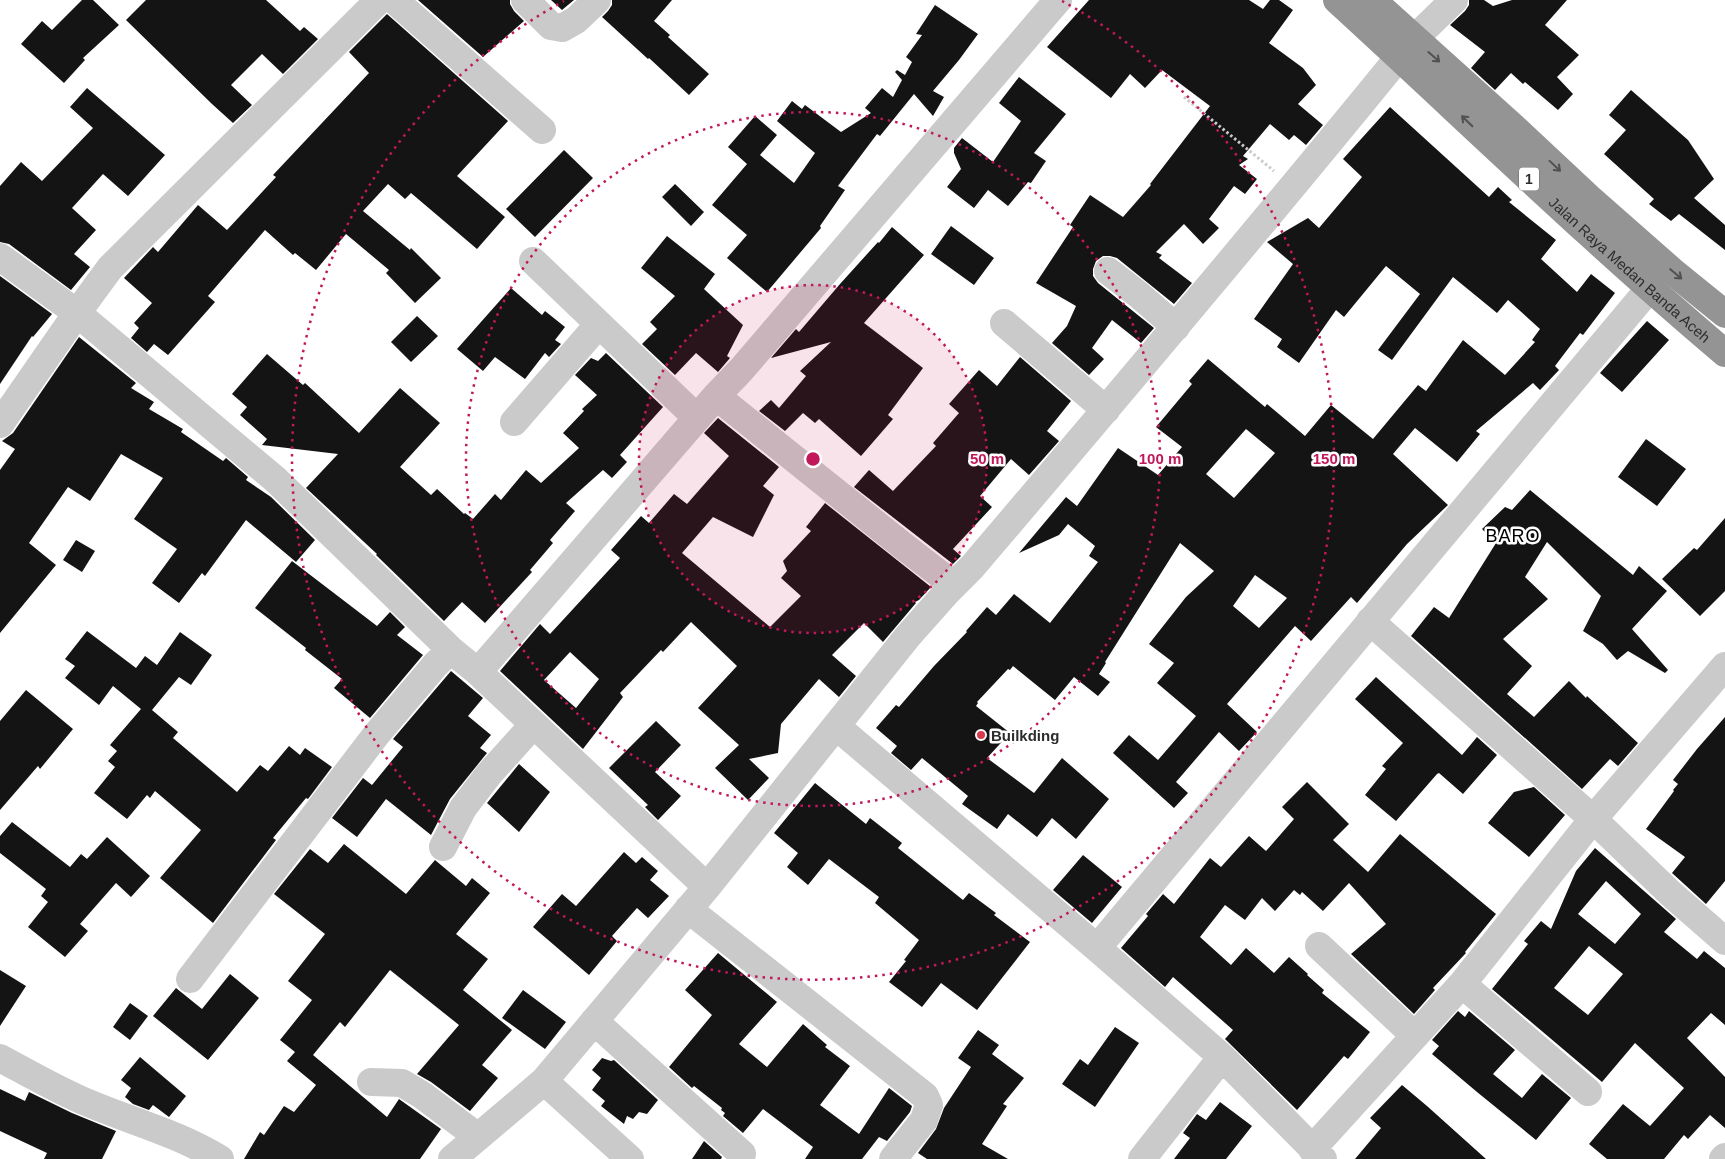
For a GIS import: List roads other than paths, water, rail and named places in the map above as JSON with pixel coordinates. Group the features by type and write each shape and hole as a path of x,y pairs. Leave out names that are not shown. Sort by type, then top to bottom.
{"highway":[{"name":"Jalan Raya Medan Banda Aceh","path":"1337,0 1407,48 1514,127 1589,198 1725,314"},
{"name":"Jalan Raya Medan Banda Aceh","path":"1372,0 1407,48 1494,146 1649,289 1725,353"},
{"path":"1494,146 1514,127"}],"street":[{"path":"0,424 110,268 378,0"},
{"path":"394,0 542,130"},
{"path":"525,0 552,26 562,28 576,20 597,0"},
{"path":"478,672 716,396 748,362 1058,0"},
{"path":"452,1159 544,1081 707,887 908,636 972,566 1106,410 1407,48 1454,0"},
{"path":"0,257 77,313 276,480 451,650 478,672 707,887"},
{"path":"533,261 697,418"},
{"path":"1108,271 1139,294 1176,327"},
{"path":"1097,948 1649,289"},
{"path":"1004,323 1106,410"},
{"path":"514,422 599,324"},
{"path":"716,396 954,585"},
{"path":"1370,621 1725,941"},
{"path":"190,979 376,735 436,664 451,650"},
{"path":"836,726 1097,948 1222,1058 1317,1154 1414,1035 1462,984 1593,820 1725,666"},
{"path":"443,847 463,808 489,774 533,725"},
{"path":"688,909 925,1096 929,1105 924,1120 893,1159"},
{"path":"1319,946 1414,1035"},
{"path":"1462,984 1588,1092"},
{"path":"594,1021 742,1154"},
{"path":"0,1058 77,1098 140,1124 179,1137 220,1159"},
{"path":"1142,1159 1222,1058"},
{"path":"544,1081 630,1159"},
{"path":"371,1082 402,1084 422,1095 478,1137"}],"place":[{"name":"Builkding","path":"981,735"}],"district":[{"name":"BARO","path":"1513,536"}]}
